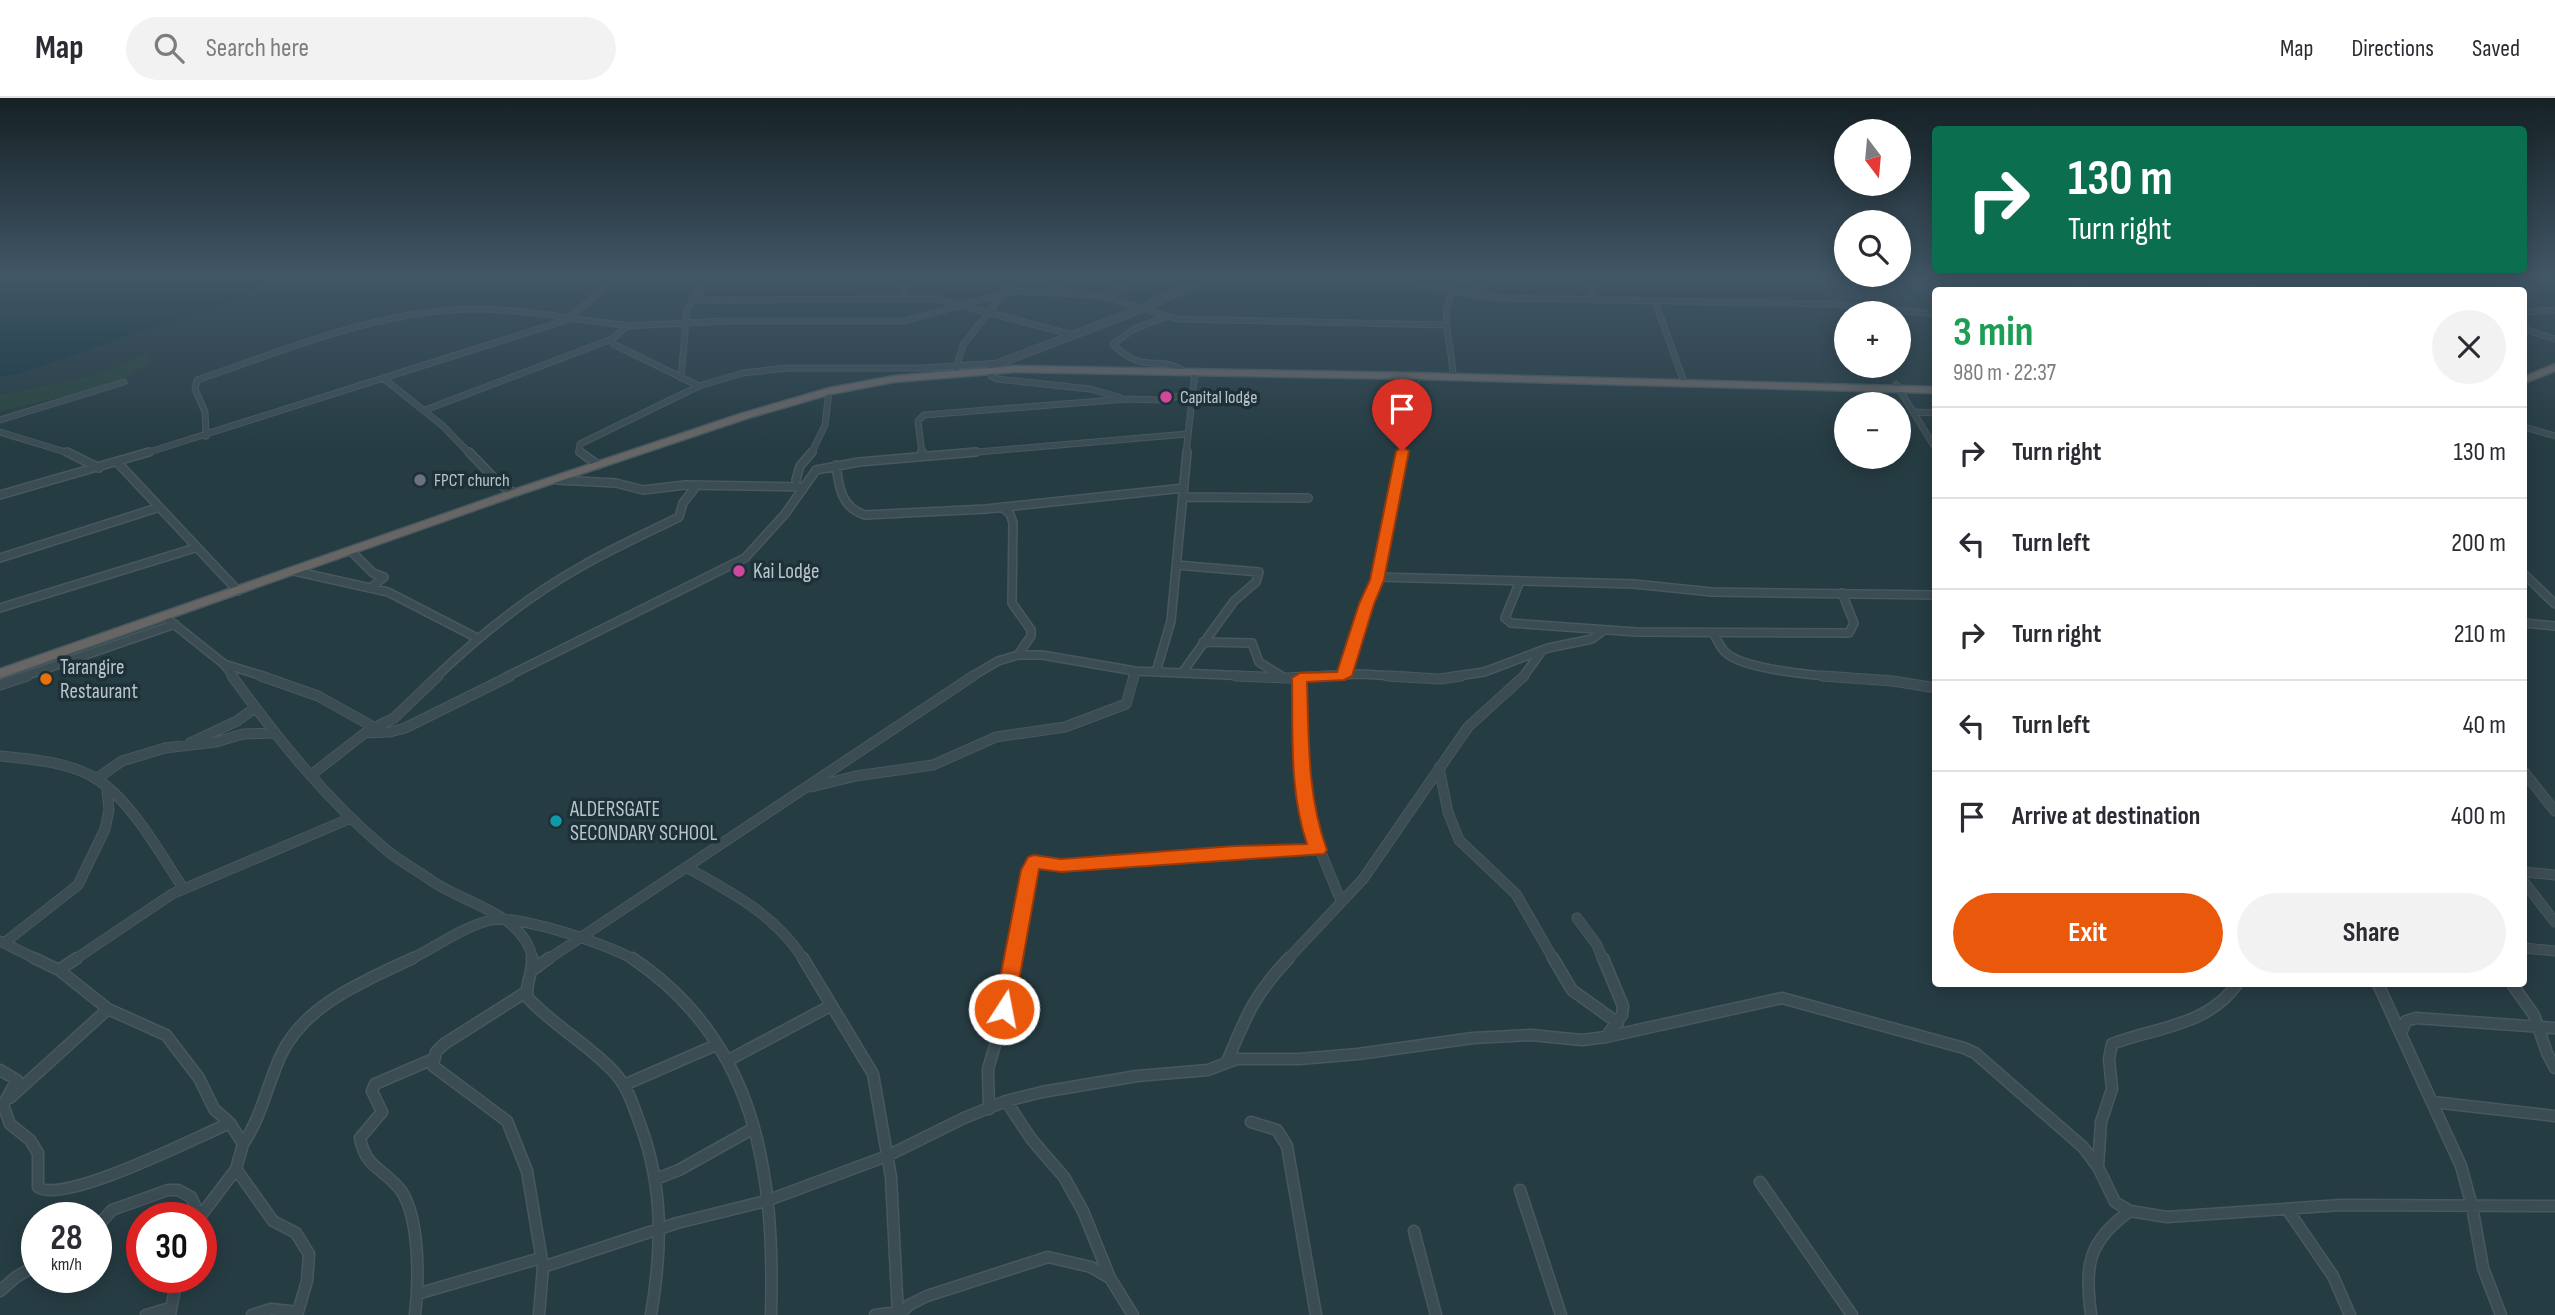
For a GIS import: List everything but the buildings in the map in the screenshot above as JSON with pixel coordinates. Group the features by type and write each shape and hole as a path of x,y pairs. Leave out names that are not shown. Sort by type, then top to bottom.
{"highway":[{"path":"0,674 514,493 744,416 829,391 956,369 996,366 1932,388"},
{"path":"2527,379 2555,367"}],"street":[{"path":"206,436 205,412 196,396 195,380 336,333"},
{"path":"0,495 206,436 527,333"},
{"path":"425,410 612,339 618,333"},
{"path":"681,378 683,333"},
{"path":"598,465 579,451 580,444 699,386 743,373 787,368 956,369 963,345 973,333"},
{"path":"1064,333 1073,335"},
{"path":"1079,333 996,366 991,376 997,379 1090,389 1127,399"},
{"path":"1128,333 1114,344 1136,364 1177,366 1190,371 1192,393 1171,621 1156,672"},
{"path":"1447,333 1453,377"},
{"path":"1666,333 1684,382"},
{"path":"2536,333 2555,339"},
{"path":"612,339 613,344 699,386"},
{"path":"1344,676 1378,577 1399,472 1406,417 1416,376"},
{"path":"383,379 425,410 501,485 514,493"},
{"path":"0,420 124,382"},
{"path":"1897,387 1932,442"},
{"path":"796,480 799,465 810,455 829,417 829,391"},
{"path":"922,456 918,422 924,415 1127,399 1161,400 1192,393"},
{"path":"1915,412 1932,413"},
{"path":"2527,428 2555,436"},
{"path":"0,432 72,454 99,468"},
{"path":"782,486 836,465 1187,434"},
{"path":"118,463 157,508 238,591"},
{"path":"836,465 843,500 849,509 860,514 1002,507 1184,488"},
{"path":"368,732 386,733 405,728 745,558 769,534 811,475"},
{"path":"553,480 616,483 643,490 697,485 804,487"},
{"path":"311,775 368,732 394,718 477,638 521,605 581,566 679,517 681,508 697,485"},
{"path":"1184,497 1308,498"},
{"path":"1002,507 1010,514 1013,523 1012,603 1031,630 1031,636 1018,654"},
{"path":"0,558 157,508"},
{"path":"0,608 195,548"},
{"path":"351,551 369,570 384,577 372,587"},
{"path":"1176,565 1259,572 1256,582 1234,601 1182,673"},
{"path":"294,571 372,587 406,599 477,638"},
{"path":"1378,577 1634,584 1712,592 1932,595"},
{"path":"2527,577 2555,604"},
{"path":"1520,581 1506,615 1507,621 1514,624 1604,631 1828,636 1849,633 1854,623 1842,593"},
{"path":"165,617 224,664 273,733 351,818 386,850 419,874 515,924 532,955 534,969 526,992 444,1044 433,1059 375,1084 372,1091 382,1112 360,1138 368,1165 393,1182 404,1194 413,1233 417,1294 415,1315"},
{"path":"2527,623 2555,626"},
{"path":"0,685 175,624"},
{"path":"534,969 580,935 687,867 976,674 998,661 1018,654 1042,655 1135,671 1286,678 1373,674 1409,679 1484,672 1541,652 1592,639 1604,631"},
{"path":"1713,634 1726,653 1739,660 1799,674 1892,681 1932,687"},
{"path":"1203,642 1252,643 1259,662 1286,678"},
{"path":"1227,1062 1249,1008 1263,985 1363,879 1468,727 1507,689 1522,679 1541,652"},
{"path":"224,664 298,688 366,722 370,727 368,732"},
{"path":"802,790 848,777 937,764 972,746 998,737 1065,727 1090,719 1126,704 1135,671"},
{"path":"1300,678 1302,786 1308,821 1341,901"},
{"path":"187,744 237,722 255,708"},
{"path":"96,779 126,759 187,744 216,742 245,733 273,733"},
{"path":"0,756 25,759 96,779 151,841 183,888"},
{"path":"1439,768 1447,812 1459,840 1516,894 1572,990 1618,1023"},
{"path":"2527,776 2555,811"},
{"path":"107,790 109,810 105,829 78,885 2,942 59,970 108,1009 166,1035 199,1078 214,1109 230,1123 243,1143"},
{"path":"59,970 183,888 351,818"},
{"path":"989,1109 988,1069 999,1032 1033,863 1061,865 1234,852 1318,850"},
{"path":"687,867 774,921 791,939 873,1074 887,1156 897,1256 898,1314"},
{"path":"2527,872 2555,875"},
{"path":"2527,885 2555,922"},
{"path":"1577,918 1597,945 1623,1006 1618,1023 1606,1037"},
{"path":"211,1202 236,1169 243,1143 255,1125 283,1050 298,1028 325,1007 376,975 488,921 499,919 580,935 613,946 657,973 716,1045 744,1094 754,1128 773,1256 771,1315"},
{"path":"2527,948 2555,951"},
{"path":"2098,1167 2101,1122 2112,1089 2109,1059 2112,1044 2211,1013 2236,987"},
{"path":"2379,987 2461,1166 2472,1206 2483,1268 2501,1315"},
{"path":"2515,987 2525,999 2539,1027 2541,1041 2555,1068"},
{"path":"526,992 534,1005 589,1050 624,1085 644,1131 662,1204 663,1228 651,1315"},
{"path":"417,1294 542,1263 766,1201 887,1156 964,1118 1006,1101 1042,1092 1137,1076 1208,1070 1227,1062 1397,1051 1473,1038 1531,1035 1582,1040 1606,1037 1782,998 1969,1050 2083,1147 2098,1167 2115,1202 2130,1210 2167,1217 2341,1205 2555,1206"},
{"path":"727,1061 830,1006"},
{"path":"2,1106 108,1009"},
{"path":"2401,1033 2406,1021 2416,1018 2555,1028"},
{"path":"624,1085 716,1045"},
{"path":"433,1059 433,1066 442,1075 507,1121 514,1132 527,1171 542,1263 539,1315"},
{"path":"0,1070 18,1080 2,1106"},
{"path":"1006,1101 1032,1140 1064,1177 1083,1212 1110,1278 1133,1315"},
{"path":"2433,1102 2555,1116"},
{"path":"2,1106 10,1124 30,1140 38,1153 38,1187 48,1193 101,1178 230,1123"},
{"path":"1251,1122 1277,1130 1287,1146 1316,1315"},
{"path":"656,1179 680,1170 754,1128"},
{"path":"236,1169 273,1221 296,1233 309,1254 307,1281 297,1314 271,1309 252,1315"},
{"path":"1760,1182 1852,1315"},
{"path":"134,1202 168,1190 178,1190 191,1197 193,1202"},
{"path":"1520,1190 1561,1315"},
{"path":"2287,1209 2334,1280 2350,1315"},
{"path":"2091,1315 2087,1287 2092,1247 2105,1227 2130,1210"},
{"path":"1414,1231 1436,1315"},
{"path":"875,1315 898,1314 927,1296 1048,1257 1091,1267 1110,1278"},
{"path":"1,1288 21,1275"},
{"path":"146,1315 170,1312 174,1293"}],"green space":[{"path":"144,355 152,362 117,382 98,389 0,411 0,395 96,375"}],"water":[{"path":"0,333 138,333 18,374 0,377"}],"place":[{"name":"Capital lodge","path":"1166,397"},
{"name":"FPCT church","path":"420,480"},
{"name":"Kai Lodge","path":"739,571"},
{"name":"Tarangire Restaurant","path":"46,679"},
{"name":"ALDERSGATE SECONDARY SCHOOL","path":"556,821"}],"route":[{"path":"1004,1009 1030,870 1034,862 1061,865 1234,852 1318,850 1308,821 1302,786 1300,678 1344,676 1366,604 1377,580 1402,451"}]}
